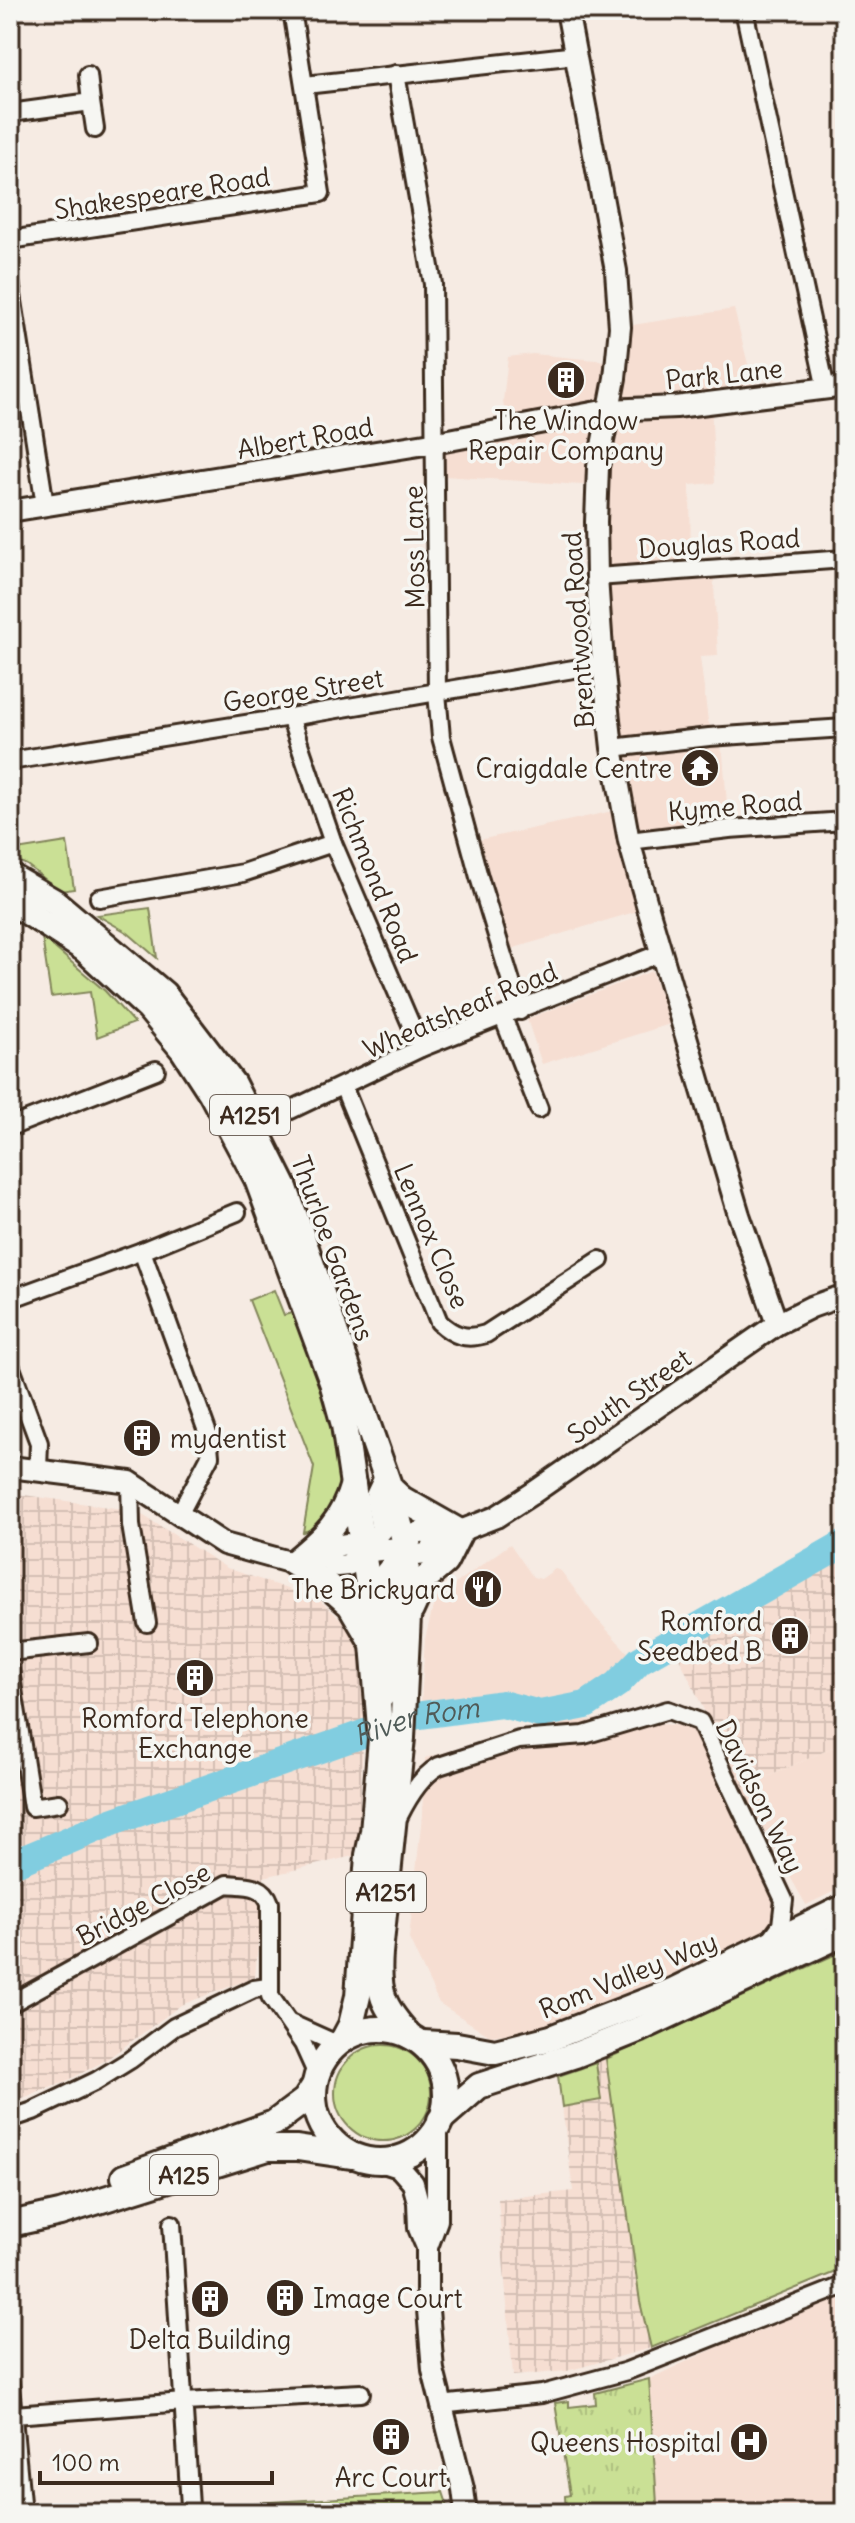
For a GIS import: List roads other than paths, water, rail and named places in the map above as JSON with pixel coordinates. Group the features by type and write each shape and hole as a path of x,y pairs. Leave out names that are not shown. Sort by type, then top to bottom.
{"main road":[{"name":"Thurloe Gardens","path":"10,876 55,902 164,994 233,1084 285,1188 388,1482 406,1547"},
{"name":"Thurloe Gardens","path":"10,901 84,949 149,1009 183,1050 211,1093 257,1179 327,1368 344,1425 363,1552"},
{"path":"293,1563 331,1531 347,1504 353,1482"},
{"path":"388,1482 402,1499 451,1535"},
{"name":"A1251","path":"408,1616 425,1579 445,1562 451,1535"},
{"name":"A1251","path":"406,1547 408,1616 392,1710 391,1831 379,1987 387,2009 416,2039"},
{"name":"A1251","path":"363,1552 377,1700 392,1710"},
{"name":"A1251","path":"293,1563 324,1582 350,1605 373,1644"},
{"name":"A1251","path":"340,2042 351,2025 358,1996 368,1855 392,1739"},
{"name":"Rom Valley Way","path":"416,2039 495,2052 551,2038 672,1991 845,1907"},
{"name":"Rom Valley Way","path":"439,2124 479,2086 575,2055 640,2029 845,1933"},
{"path":"386,2028 416,2039 440,2068 445,2090 439,2124 427,2142 408,2156 368,2158 334,2142 320,2124 315,2109 316,2080 321,2064 340,2042 363,2030 386,2028"},
{"name":"A125","path":"11,2224 59,2198 274,2123 305,2100 316,2080"},
{"name":"A125","path":"11,2224 60,2213 268,2148 297,2148 368,2158"}],"street":[{"path":"292,10 305,85 577,55"},
{"name":"Brentwood Road","path":"567,10 616,271 620,327 615,378 598,467 597,577 612,748 629,841 661,953 739,1215 777,1324"},
{"path":"744,10 836,388"},
{"name":"Moss Lane","path":"396,74 433,284 437,442 437,693 441,737 520,1011"},
{"path":"88,75 95,129"},
{"name":"Shakespeare Road","path":"10,240 321,193 305,85"},
{"path":"10,113 91,102"},
{"path":"10,282 45,505"},
{"name":"Park Lane","path":"608,410 676,407 836,388"},
{"name":"Albert Road","path":"10,511 437,442 608,410"},
{"name":"Douglas Road","path":"597,577 845,559"},
{"name":"George Street","path":"10,761 603,664"},
{"name":"Richmond Road","path":"290,717 333,843 421,1048"},
{"path":"612,748 709,737 845,728"},
{"name":"Kyme Road","path":"629,841 729,829 845,821"},
{"path":"99,898 243,873 333,843"},
{"name":"Wheatsheaf Road","path":"278,1116 421,1048 661,953"},
{"path":"503,1017 539,1109"},
{"path":"10,1127 156,1070"},
{"name":"Lennox Close","path":"343,1086 439,1322 449,1332 468,1339 486,1334 600,1260"},
{"path":"10,1299 142,1251 237,1212"},
{"path":"142,1251 208,1434 210,1456 180,1513"},
{"name":"South Street","path":"10,1467 130,1482 224,1544 293,1563 325,1557 336,1546 346,1544 363,1552 406,1547 417,1555 426,1554 451,1535 496,1517 533,1493 777,1324 845,1295"},
{"path":"10,1365 39,1443 38,1469"},
{"path":"130,1482 131,1525 147,1623"},
{"path":"363,1552 382,1530 376,1496 388,1482"},
{"path":"392,1710 385,1573 406,1547"},
{"path":"10,1652 89,1643"},
{"path":"10,1671 32,1807 59,1803"},
{"name":"Davidson Way","path":"391,1831 406,1802 430,1771 439,1766 519,1740 584,1735 668,1710 700,1722 784,1900 781,1925 764,1947"},
{"name":"Bridge Close","path":"10,2004 227,1884 260,1887 267,1895 270,1903 268,1987"},
{"path":"10,2119 96,2081 174,2027 254,1989 268,1987 270,1996 289,2022 316,2080"},
{"path":"289,2022 340,2042"},
{"path":"439,2124 437,2220 427,2247 427,2298 440,2405 463,2489 466,2513"},
{"path":"368,2158 399,2167 413,2183 418,2202 419,2228 427,2247"},
{"path":"172,2224 190,2506"},
{"path":"440,2405 542,2394 627,2371 845,2285"},
{"path":"10,2385 22,2513"},
{"path":"14,2415 361,2393"}],"waterway":[{"name":"River Rom","path":"10,1865 112,1822 414,1716 502,1704 540,1714 586,1705 617,1684 640,1660 845,1543"}],"place":[{"name":"The Window Repair Company","path":"566,380"},
{"name":"Craigdale Centre","path":"700,768"},
{"name":"mydentist","path":"142,1438"},
{"name":"The Brickyard","path":"483,1589"},
{"name":"Romford Seedbed B","path":"790,1636"},
{"name":"Romford Telephone Exchange","path":"195,1678"},
{"name":"Image Court","path":"285,2298"},
{"name":"Delta Building","path":"210,2299"},
{"name":"Arc Court","path":"391,2437"},
{"name":"Queens Hospital","path":"749,2442"}]}
